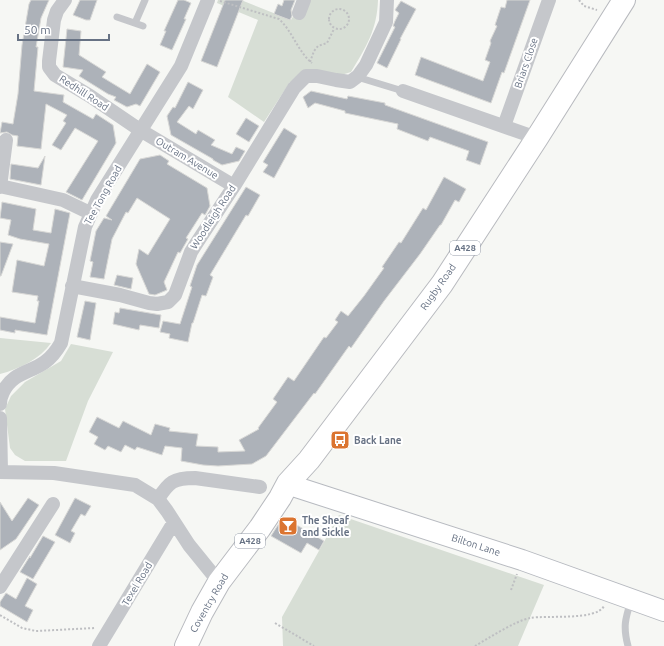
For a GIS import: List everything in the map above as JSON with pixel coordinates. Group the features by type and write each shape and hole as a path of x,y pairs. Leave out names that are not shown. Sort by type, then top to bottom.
{"main road":[{"name":"Rugby Road","path":"288,483 314,454 442,284 537,138 624,0"},
{"name":"Coventry Road","path":"186,646 202,612 219,582 260,528 288,483"}],"street":[{"name":"Redhill Road","path":"65,0 57,11 54,20 49,67 55,75 140,130"},
{"name":"Tee Tong Road","path":"0,404 3,385 16,376 45,362 54,354 61,343 85,227 90,213 181,66 208,0"},
{"path":"357,77 366,65 386,22 387,0"},
{"name":"Briars Close","path":"504,126 549,0"},
{"name":"Woodleigh Road","path":"72,286 120,295 149,303 157,304 168,302 175,295 191,252 234,186 294,88 306,76 317,76 350,82 357,77"},
{"path":"403,91 537,138"},
{"name":"Outram Avenue","path":"140,130 234,186"},
{"path":"6,140 0,186 63,200 90,213"},
{"path":"0,418 1,472 54,473 135,485 158,500 219,582"},
{"path":"158,500 167,485 185,478 260,487"},
{"name":"Bilton Lane","path":"288,483 296,487 522,560 664,611"},
{"path":"0,587 53,504"},
{"name":"Texel Road","path":"99,646 174,522"}],"lane":[{"path":"135,23 145,0"},
{"path":"117,17 143,26"},
{"path":"357,77 403,91"},
{"path":"628,646 624,633 625,618 632,599"}],"path":[{"path":"218,0 279,19 286,25 298,46 310,62 316,66"},
{"path":"578,0 584,6 599,11"},
{"path":"336,10 345,11 349,19 346,26 335,29 329,22 329,16 336,10"},
{"path":"310,62 314,51 318,46 328,43 335,29"},
{"path":"475,646 529,618 587,615 602,609 603,606"},
{"path":"0,615 22,628 36,631 110,628"},
{"path":"275,622 314,646"}],"shaded area":[{"path":"218,0 241,0 291,20 294,15 310,0 378,0 377,11 370,38 351,72 338,76 290,82 264,122 228,97 258,20 217,3"},
{"path":"0,338 51,343 35,359 0,374"},
{"path":"71,344 113,352 88,401 66,461 25,461 15,455 10,448 5,409 11,396 25,382 61,361"},
{"path":"339,515 544,585 518,646 283,646 282,617"}],"building":[{"path":"31,0 49,0 41,18 36,47 38,47 34,91 64,95 63,102 93,119 96,114 113,125 116,143 82,200 66,192 98,141 75,128 61,150 52,145 66,123 63,121 67,115 46,104 41,149 17,146 18,136 7,132 0,133 2,122 13,124 18,94 22,45"},
{"path":"80,0 97,0 90,20 73,15"},
{"path":"178,0 184,0 191,3 184,19 186,19 172,50 160,45 166,31 164,31"},
{"path":"225,0 243,0 217,67 201,61"},
{"path":"284,0 295,0 291,10 292,16 290,20 274,14 278,4 282,6"},
{"path":"507,0 530,0 504,73 502,72 491,103 415,75 421,57 483,81 490,62 485,60 491,43 490,41 497,26 495,25 501,7 505,8"},
{"path":"401,1 416,9 387,68 377,63 395,27 393,26 399,13 395,10"},
{"path":"67,29 81,31 79,55 106,72 102,77 130,94 147,64 160,72 140,106 136,104 127,107 114,100 116,97 108,94 79,76 83,70 63,67"},
{"path":"188,82 203,90 193,109 189,106 177,122 196,134 198,130 215,140 211,145 232,154 236,147 245,151 239,161 222,165 171,135 167,116 173,107 175,108"},
{"path":"311,91 347,99 348,96 385,103 385,105 488,142 480,165 466,160 469,151 430,137 428,141 397,129 398,124 345,113 345,111 315,103 308,108 303,97"},
{"path":"246,118 259,126 249,142 236,134"},
{"path":"284,128 297,136 274,178 263,172 268,165 263,162"},
{"path":"160,155 169,161 167,164 207,188 210,206 205,215 202,213 186,238 188,239 180,253 178,252 164,282 167,290 155,295 149,294 136,264 139,249 148,255 170,219 137,198 128,213 126,212 112,239 104,279 90,277 93,262 90,261 96,231 104,218 112,220 106,216 140,159"},
{"path":"45,156 41,185 10,179 11,164 38,168"},
{"path":"444,177 466,189 459,202 455,200 441,225 351,348 349,346 315,394 314,393 266,456 252,464 218,466 203,465 181,461 182,448 165,446 162,455 137,447 135,450 125,445 121,452 108,446 105,450 94,444 98,437 89,432 97,417 119,428 123,421 151,435 155,424 170,428 169,431 198,434 196,446 218,447 218,452 245,451 239,440 259,429 258,428 277,402 273,399 288,377 294,381 324,337 326,338 338,322 335,320 341,311 348,316 364,296 384,268 382,267 399,242 401,243 423,208 426,210"},
{"path":"246,187 260,195 248,216 246,215 210,275 213,277 206,296 202,295 192,323 188,342 169,338 170,334 160,332 163,321 180,324 192,287 190,286 197,265"},
{"path":"2,202 36,209 33,230 51,233 55,209 70,213 47,335 15,330 15,333 0,330 0,317 35,323 39,301 37,301 38,296 12,292 17,260 44,266 49,244 20,239 8,235 11,220 0,218"},
{"path":"0,242 13,244 1,276 0,276"},
{"path":"117,275 133,278 131,289 114,285"},
{"path":"85,301 96,303 90,340 77,337"},
{"path":"120,308 161,315 159,328 140,325 139,330 113,324 115,312 119,313"},
{"path":"28,498 39,505 16,539 0,550 0,502 12,521"},
{"path":"75,498 91,506 85,516 81,514 71,531 75,533 70,543 55,535"},
{"name":"The Sheaf and Sickle","path":"283,517 324,541 319,550 307,543 301,553 271,536"},
{"path":"43,536 55,542 33,579 20,572"},
{"path":"27,578 37,584 25,606 33,610 27,622 0,606 0,602 6,593 16,599"}],"place":[{"name":"Back Lane","path":"340,440"},
{"name":"The Sheaf and Sickle","path":"288,526"}]}
